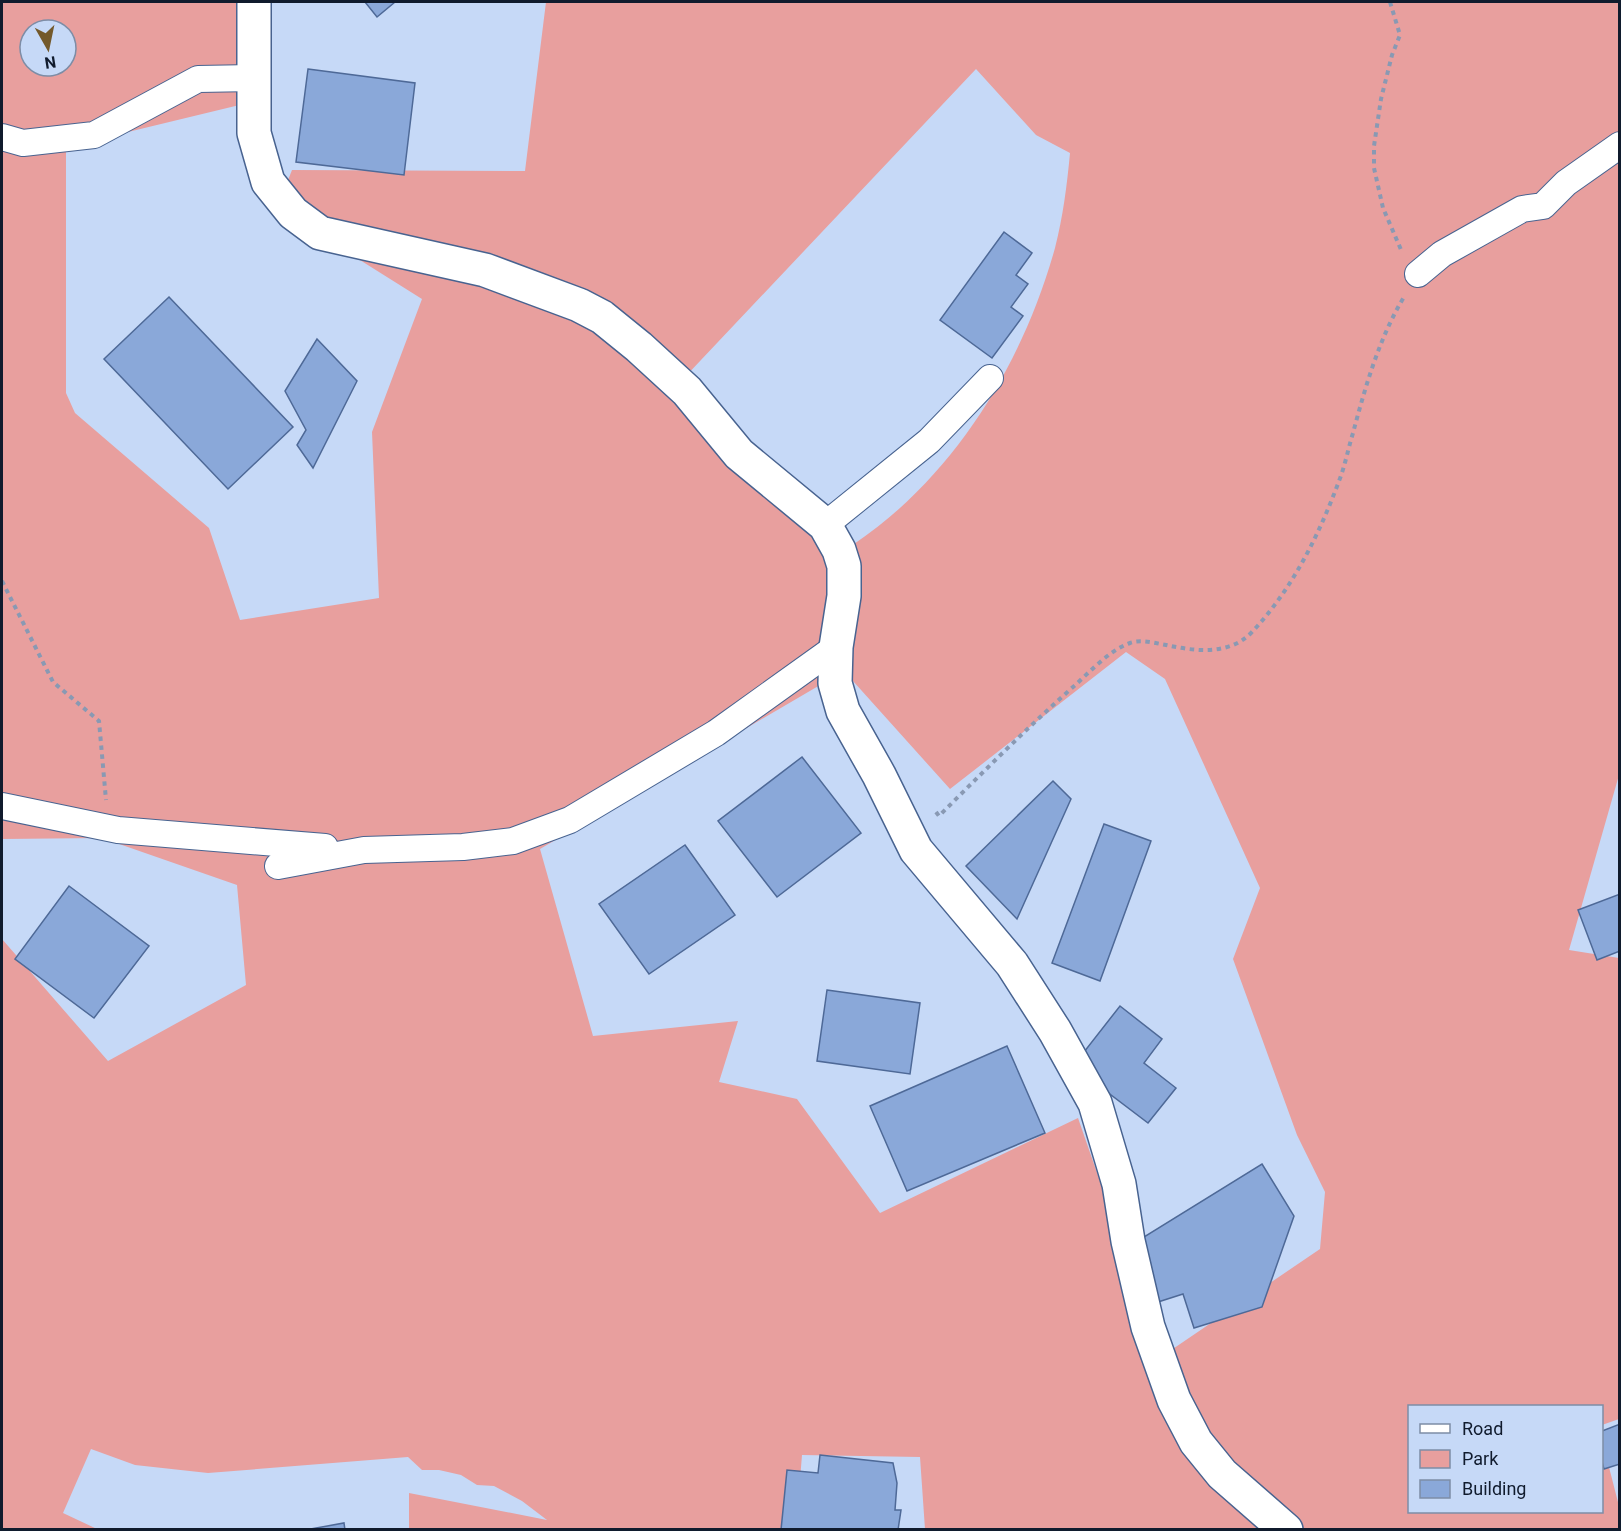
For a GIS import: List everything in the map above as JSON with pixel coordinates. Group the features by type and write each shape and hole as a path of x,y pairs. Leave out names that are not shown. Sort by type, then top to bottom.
{"street":[{"path":"254,2 254,133 268,182 293,213 320,233 485,270 579,305 602,317 687,391 740,454 825,525 839,550 844,566 844,596 836,647 836,683 843,711 879,775 916,850 1012,964 1055,1031 1095,1103 1119,1184 1128,1241 1148,1327 1174,1400 1196,1442 1222,1474 1286,1530"},
{"path":"2,137 22,143 94,135 198,79 254,78"},
{"path":"1418,274 1442,254 1522,209 1543,206 1566,183 1620,145"},
{"path":"825,525 929,441 990,378"},
{"path":"2,806 108,828 364,850 463,847 513,841 570,820 716,733 836,647"},
{"path":"278,866 298,861 331,858 364,850"}],"path":[{"path":"933,808 939,816 1020,734 1108,655 1131,643 1147,641 1212,651 1229,646 1249,635 1270,611 1298,572 1340,480 1384,336 1394,312 1418,274 1408,266 1383,208 1374,168 1374,146 1381,99 1392,55 1400,35 1390,2"},
{"path":"2,581 53,682 99,721 108,828"}],"green space":[{"path":"2,2 249,2 260,100 66,147 66,393 75,413 209,528 240,620 379,598 372,432 422,299 277,208 292,170 525,171 546,2 1619,2 1619,775 1569,950 1619,958 1619,1419 1603,1425 1603,1405 1408,1405 1408,1513 1603,1513 1603,1444 1619,1506 1619,1529 925,1529 920,1457 802,1455 796,1529 409,1529 409,1493 547,1520 522,1501 494,1486 477,1485 461,1475 439,1470 422,1470 408,1457 208,1473 135,1465 91,1449 63,1513 97,1529 2,1529 2,939 108,1061 246,985 237,885 102,838 2,839","holes":["976,69 1036,135 1070,153 1055,248 1024,333 1004,374 954,451 924,485 854,544 667,396","1126,652 1165,679 1260,888 1233,959 1297,1135 1325,1192 1320,1249 1161,1357 1078,1118 880,1213 797,1099 719,1082 738,1021 593,1036 540,849 844,671 950,789"]}],"building":[{"path":"365,2 395,2 377,17"},
{"path":"308,69 415,83 404,175 296,162"},
{"path":"1004,232 1032,253 1016,275 1028,284 1011,307 1023,316 992,358 940,320"},
{"path":"169,297 293,427 228,489 104,359"},
{"path":"317,339 357,381 313,468 297,445 306,430 285,391"},
{"path":"802,757 861,833 777,897 718,821"},
{"path":"1053,781 1071,799 1017,919 966,866"},
{"path":"1104,824 1151,841 1100,981 1052,963"},
{"path":"685,845 735,915 649,974 599,904"},
{"path":"69,886 149,946 94,1018 15,959"},
{"path":"1620,894 1620,951 1597,960 1578,910"},
{"path":"827,990 920,1003 910,1074 817,1061"},
{"path":"1120,1006 1162,1039 1144,1063 1176,1088 1148,1123 1073,1066"},
{"path":"1007,1046 1045,1133 907,1191 870,1106"},
{"path":"1262,1164 1294,1216 1262,1307 1194,1328 1183,1294 1158,1302 1139,1240"},
{"path":"1620,1424 1620,1464 1604,1469 1603,1466 1603,1431"},
{"path":"820,1455 893,1463 897,1483 895,1510 901,1510 898,1530 781,1530 787,1470 818,1473"},
{"path":"344,1523 345,1530 305,1530"}]}
